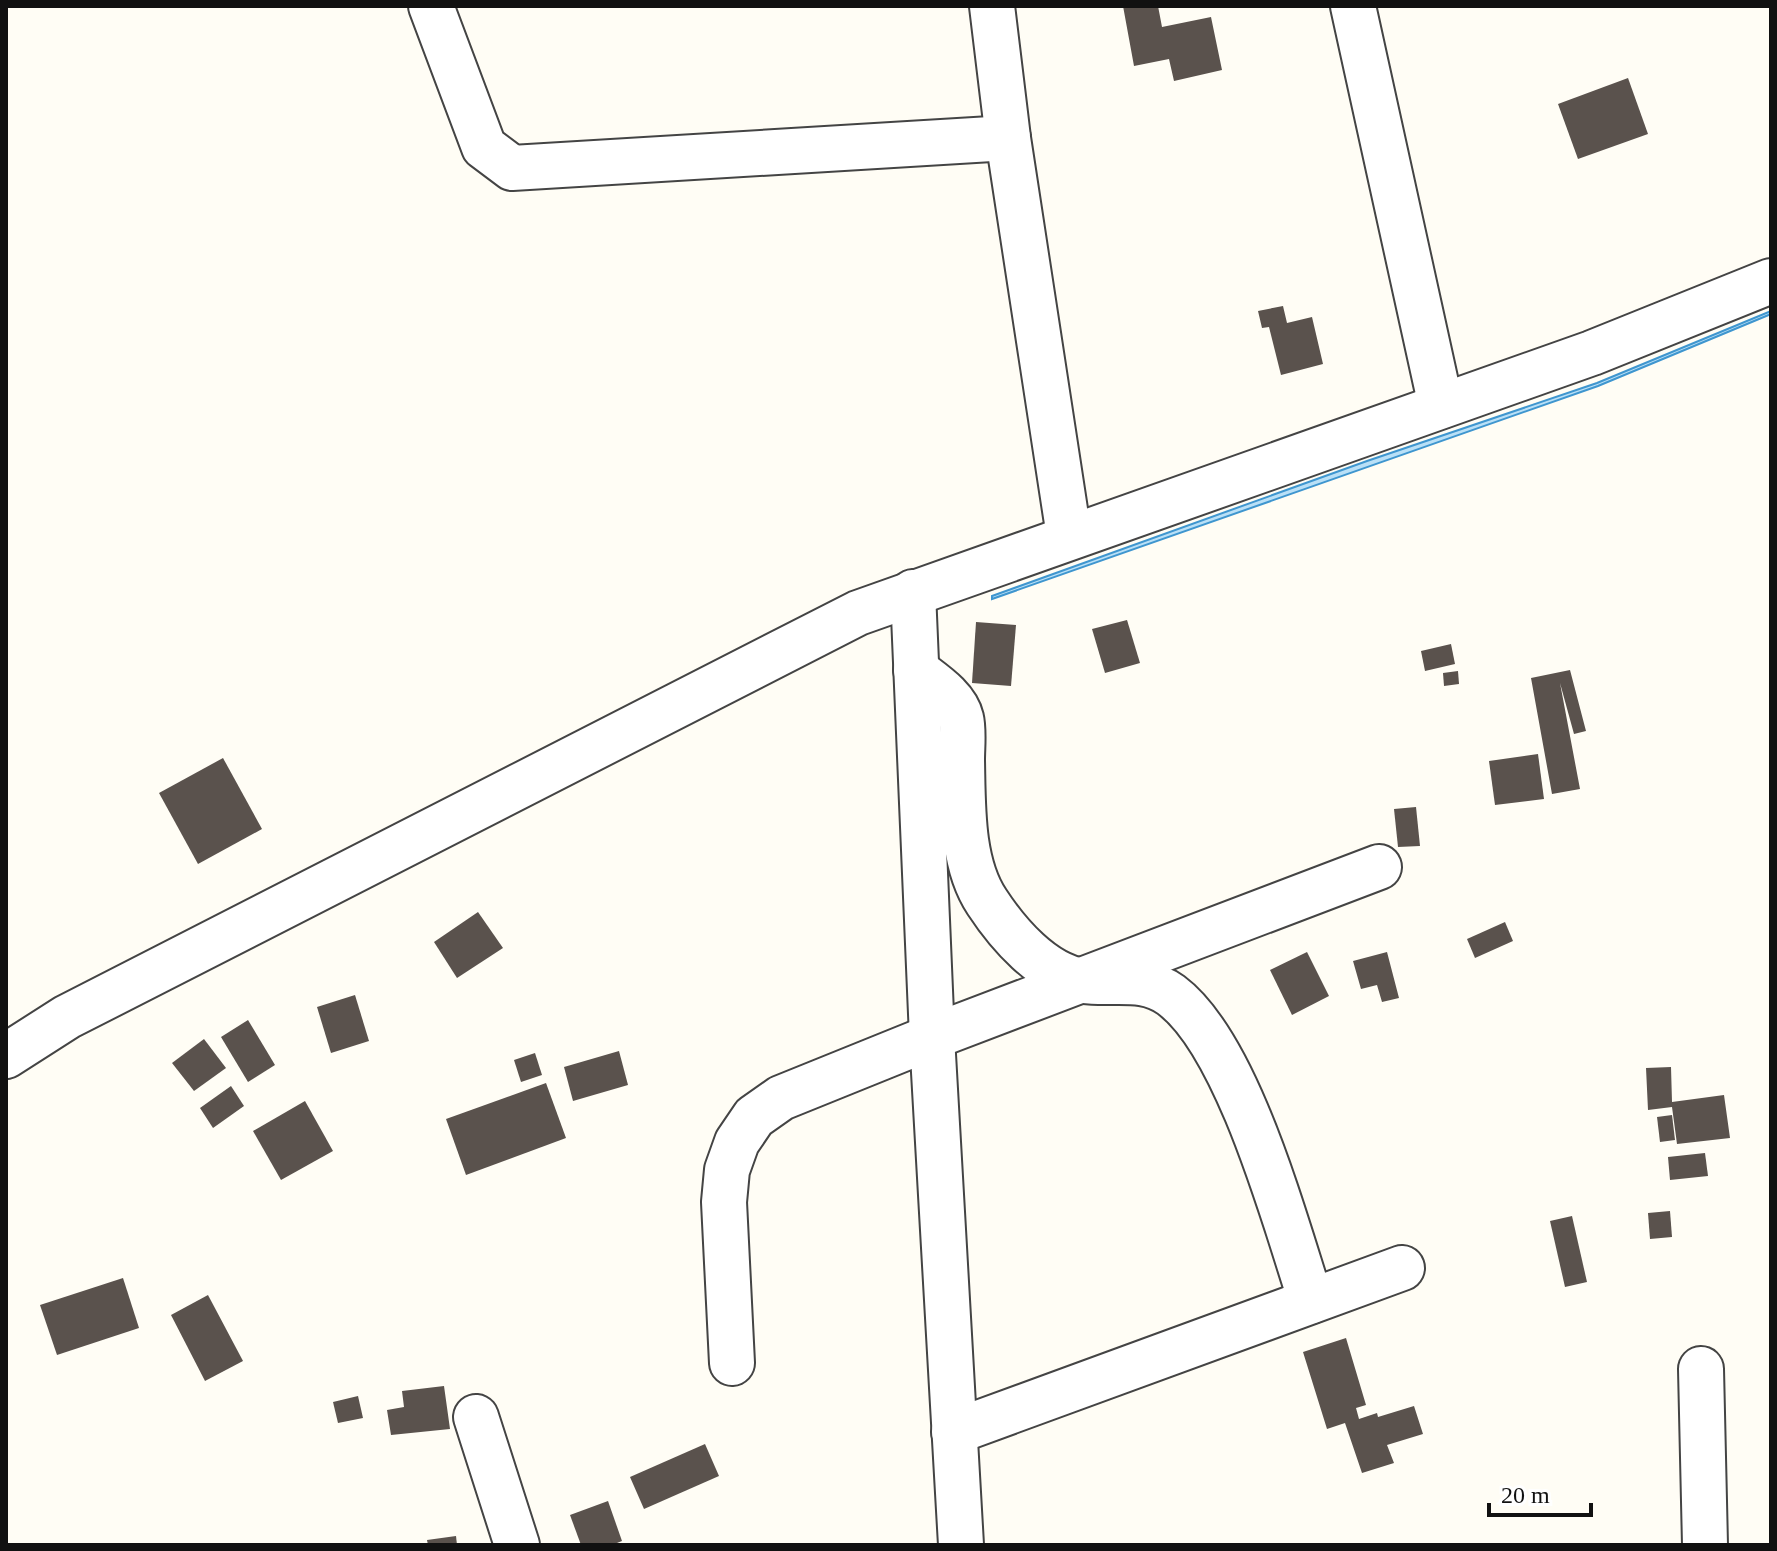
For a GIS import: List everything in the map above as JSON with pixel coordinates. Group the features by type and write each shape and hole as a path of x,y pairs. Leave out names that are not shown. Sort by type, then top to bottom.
{"street":[{"path":"431,6 484,147 512,168 1008,138"},
{"path":"992,6 1008,138 1069,536"},
{"path":"1353,6 1441,406"},
{"path":"6,1056 67,1017 858,613 1592,353 1771,281"},
{"path":"913,592 932,1037 961,1545"},
{"path":"916,670 947,696 961,718 963,817 974,871 985,900 1030,956 1081,981 1142,981 1170,995 1194,1017 1238,1094 1271,1176 1311,1301"},
{"path":"732,1363 724,1202 727,1170 737,1142 754,1117 781,1098 932,1037 1379,867"},
{"path":"954,1432 1402,1268"},
{"path":"1701,1369 1705,1545"},
{"path":"476,1417 517,1545"}],"water":[{"path":"1771,311 1771,314 1598,386 992,599 992,596 1367,461 1597,383"}],"building":[{"path":"1123,6 1158,6 1162,27 1211,17 1222,70 1174,81 1169,59 1134,66"},
{"path":"1628,78 1648,134 1578,159 1558,104"},
{"path":"1283,306 1287,323 1312,317 1323,364 1281,375 1269,327 1262,328 1258,311"},
{"path":"1127,620 1140,663 1105,673 1092,629"},
{"path":"976,622 1016,625 1011,686 972,683"},
{"path":"1451,644 1455,664 1425,671 1421,651"},
{"path":"1570,670 1586,731 1574,734 1560,683 1580,789 1552,794 1531,678"},
{"path":"1458,671 1459,684 1444,686 1443,673"},
{"path":"1538,754 1544,799 1495,805 1489,761"},
{"path":"223,758 262,829 198,864 159,793"},
{"path":"1416,807 1420,846 1398,847 1394,809"},
{"path":"478,912 503,948 457,978 434,942"},
{"path":"1505,922 1513,941 1475,958 1467,939"},
{"path":"1307,952 1329,996 1292,1015 1270,970"},
{"path":"1387,952 1399,998 1382,1002 1377,985 1361,989 1353,961"},
{"path":"355,995 369,1041 331,1053 317,1007"},
{"path":"248,1020 275,1065 248,1082 221,1037"},
{"path":"204,1039 226,1068 194,1091 172,1063"},
{"path":"619,1051 628,1085 573,1101 564,1067"},
{"path":"535,1053 542,1075 521,1082 514,1060"},
{"path":"1671,1067 1672,1102 1724,1095 1730,1138 1677,1144 1672,1107 1648,1110 1646,1068"},
{"path":"546,1083 566,1138 466,1175 446,1119"},
{"path":"231,1086 244,1106 213,1128 200,1108"},
{"path":"305,1101 333,1151 281,1180 253,1131"},
{"path":"1672,1115 1675,1140 1660,1142 1657,1117"},
{"path":"1705,1153 1708,1176 1670,1180 1668,1157"},
{"path":"1670,1211 1672,1237 1650,1239 1648,1213"},
{"path":"1572,1216 1587,1282 1565,1287 1550,1221"},
{"path":"123,1278 139,1328 57,1355 40,1305"},
{"path":"208,1295 243,1361 205,1381 171,1315"},
{"path":"1346,1338 1366,1405 1356,1408 1359,1419 1377,1413 1378,1417 1414,1406 1423,1434 1387,1445 1394,1463 1362,1473 1345,1423 1327,1429 1303,1352"},
{"path":"444,1386 450,1429 391,1435 387,1410 404,1407 402,1391"},
{"path":"358,1396 363,1418 338,1423 333,1402"},
{"path":"705,1444 719,1476 644,1509 630,1477"},
{"path":"608,1501 622,1541 612,1545 581,1545 570,1515"},
{"path":"456,1536 457,1545 428,1545 427,1540"}]}
